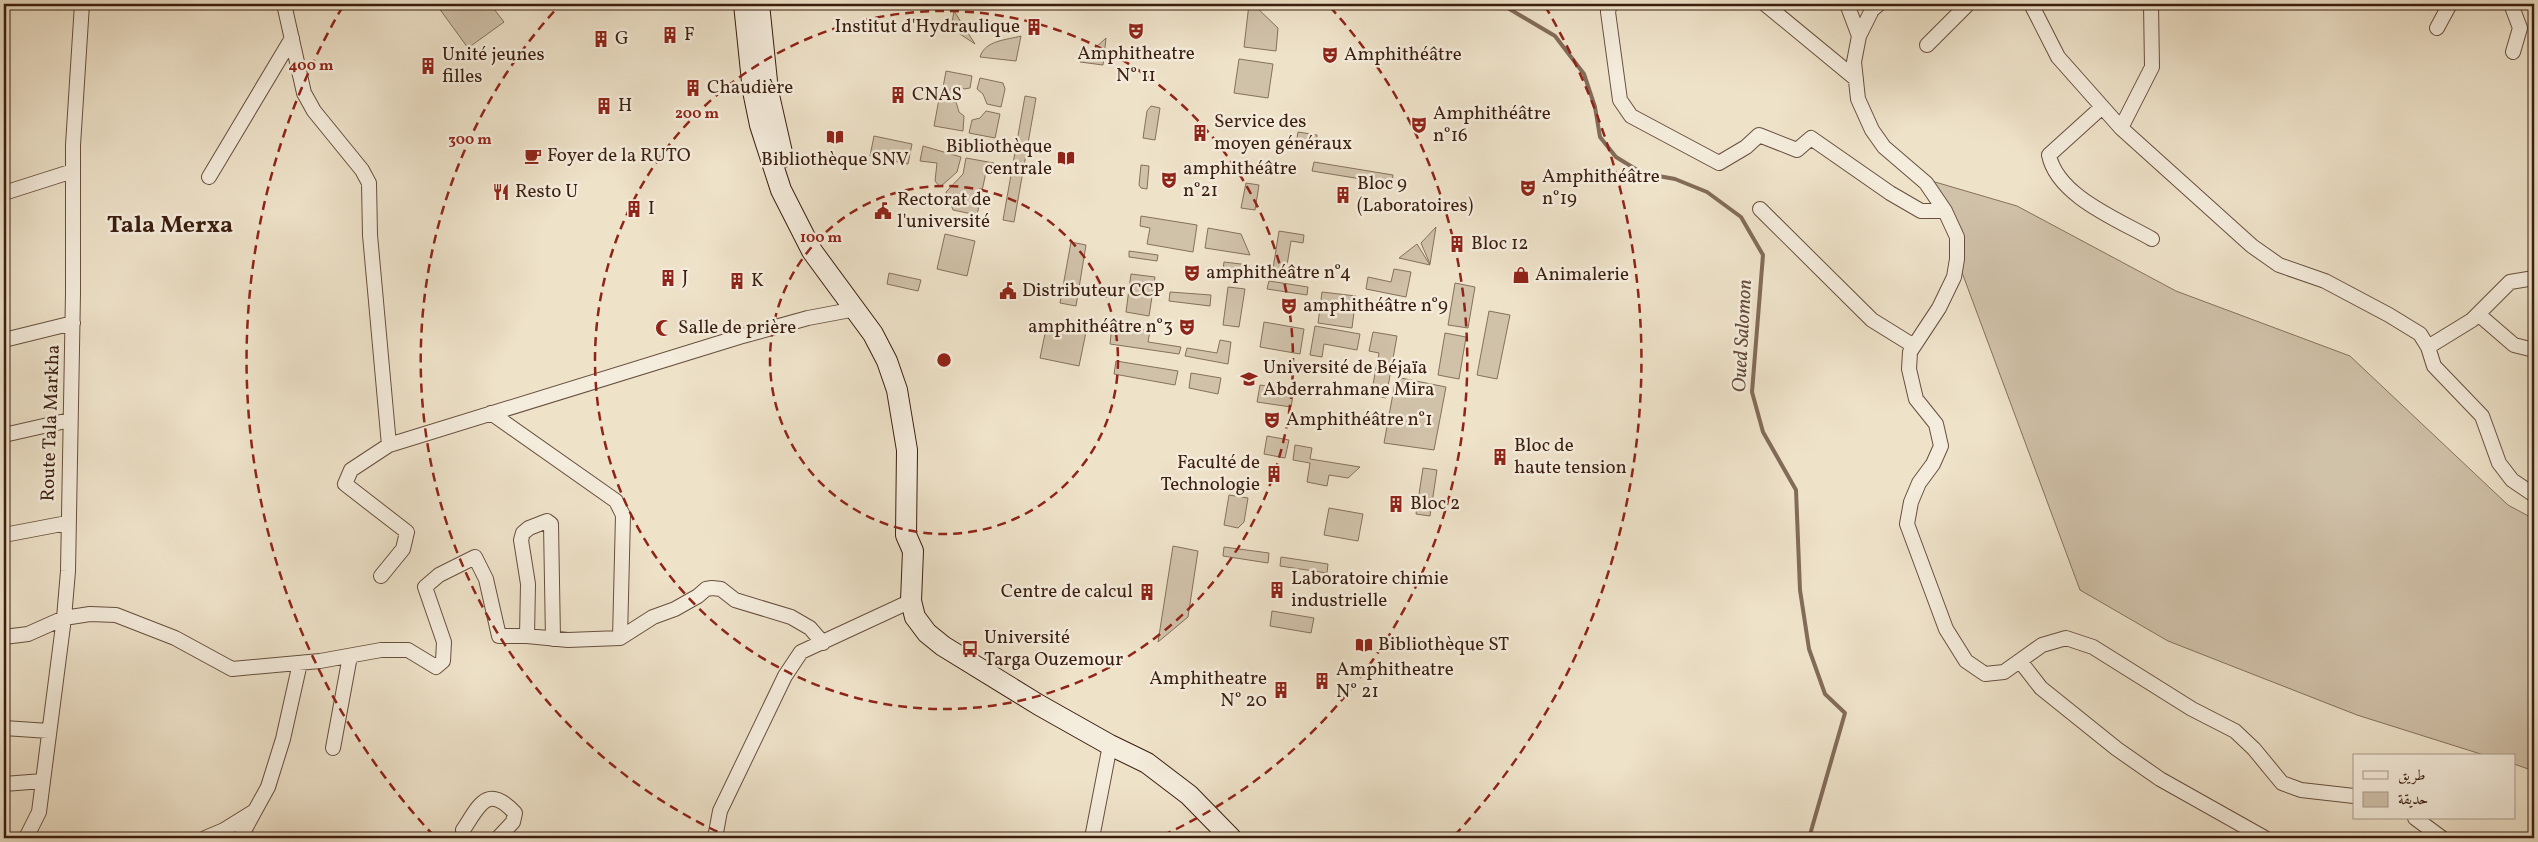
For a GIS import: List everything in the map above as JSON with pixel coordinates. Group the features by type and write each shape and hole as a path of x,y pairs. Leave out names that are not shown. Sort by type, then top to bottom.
{"street":[{"name":"Route Tala Markha","path":"26,838 39,812 64,618 68,571 67,523 73,323 73,171 77,53 82,4"},
{"path":"284,4 304,93 314,111 362,170 369,183 370,235 389,445"},
{"path":"744,4 753,91 762,133 781,190 873,334 887,361 897,390 907,450 907,539 913,551"},
{"path":"759,4 768,91 778,139 818,248 884,330 899,358 910,388 917,418 920,450 919,535 913,551 911,601 915,617 927,633 943,646 1154,769 1189,795 1232,838"},
{"path":"1610,4 1608,12 1620,100 1631,116 1719,163 1746,146 1759,135 1797,150 1811,138 1890,193 1921,211 1945,211"},
{"path":"1765,4 1856,79"},
{"path":"1847,4 1859,36"},
{"path":"1879,4 1872,10 1859,36 1854,62 1858,100 1872,130 1884,147 1926,184 1945,211 1957,237 1958,259 1954,277 1939,308 1910,352 1909,369 1916,399 1936,424 1940,446 1933,464 1919,483 1911,502 1907,524 1946,628 1966,661 1985,674 2004,672 2042,644 2066,638 2093,647 2192,709 2234,731 2254,749 2282,783 2301,790 2353,796"},
{"path":"1927,45 1968,4"},
{"path":"2031,4 2058,58 2102,108 2121,128 2252,246 2279,265 2325,281 2420,334 2428,347 2434,366 2482,416 2499,463 2512,480 2534,495"},
{"path":"2121,128 2152,66 2151,4"},
{"path":"2437,28 2450,4"},
{"path":"2511,4 2520,28 2513,52"},
{"path":"209,177 292,38"},
{"path":"2102,108 2049,155 2052,167 2080,199 2152,239"},
{"path":"4,193 73,171"},
{"path":"1760,209 1872,320 1914,346"},
{"path":"2428,347 2478,314 2510,282 2534,278"},
{"path":"381,576 403,549 407,532 345,484 351,470 389,445 739,337 808,318 856,309"},
{"path":"2478,314 2514,344 2534,350"},
{"path":"4,340 73,323"},
{"path":"492,413 616,501 623,515 620,638"},
{"path":"4,435 70,420"},
{"path":"527,636 528,584 521,540 523,532 546,521 550,524 553,639"},
{"path":"4,535 67,523"},
{"path":"4,637 28,634 64,618 90,614 116,615 175,638 232,669 300,663 382,650 408,650 436,666 444,661 444,642 425,587 438,575 475,557 486,579 499,636 527,636 553,639 620,638 653,617 675,609 698,596 706,589 712,588 721,589 736,600 791,617 810,628 823,642"},
{"path":"715,838 720,811 785,676 802,652 911,601"},
{"path":"333,748 350,656"},
{"path":"2020,661 2042,688 2117,749 2160,779 2265,838"},
{"path":"240,838 268,788 281,747 300,663"},
{"path":"4,728 49,731"},
{"path":"1092,838 1110,745"},
{"path":"4,784 43,782"},
{"path":"463,830 481,803 492,798 503,800 515,813 513,822 498,838"},
{"path":"205,838 224,830 256,810"},
{"path":"2418,820 2442,838"}],"green space":[{"path":"436,4 490,4 504,22 468,48"},
{"path":"1249,4 1253,4 1278,28 1276,51 1244,47"},
{"path":"954,11 975,44 951,28"},
{"path":"1021,36 1016,61 980,57 983,51 991,44"},
{"path":"1106,38 1103,65 1080,62"},
{"path":"1239,59 1273,64 1268,98 1234,93"},
{"path":"946,71 972,76 970,88 964,89 959,85 950,89 950,95 942,93"},
{"path":"980,78 1003,83 1005,89 1001,107 987,104 983,94 977,89"},
{"path":"1025,96 1036,98 1014,222 1003,220"},
{"path":"939,99 956,102 959,112 964,116 963,131 934,126"},
{"path":"1151,106 1160,108 1155,140 1143,138 1147,111"},
{"path":"986,111 1000,114 995,138 969,133 972,120 980,118"},
{"path":"1298,132 1317,135 1316,146 1296,143"},
{"path":"874,136 912,144 908,164 870,156"},
{"path":"923,146 961,157 957,172 940,187 935,181 937,163 920,161"},
{"path":"966,158 994,163 993,173 986,172 977,215 953,210 946,192 963,174"},
{"path":"1314,162 1393,175 1392,184 1312,171"},
{"path":"1141,165 1149,166 1147,189 1141,188 1139,185"},
{"path":"1918,177 2017,206 2176,291 2350,356 2508,505 2534,519 2534,771 2516,765 2516,754 2481,754 2357,715 2168,641 2080,590 1957,259 1957,237"},
{"path":"1246,183 1259,185 1255,210 1241,208"},
{"path":"1141,216 1197,225 1193,252 1147,244 1150,228 1140,226"},
{"path":"1436,227 1430,264 1421,243"},
{"path":"1208,228 1241,234 1250,255 1205,248"},
{"path":"1279,231 1304,235 1303,243 1291,241 1285,277 1272,275"},
{"path":"945,234 975,241 967,276 937,269"},
{"path":"1071,242 1086,245 1076,306 1060,303"},
{"path":"1417,244 1430,265 1399,258"},
{"path":"1129,251 1158,255 1157,261 1129,257"},
{"path":"1224,262 1249,265 1248,273 1223,270"},
{"path":"1394,269 1411,272 1406,297 1366,289 1368,277 1391,282"},
{"path":"889,273 921,280 918,291 887,284"},
{"path":"1131,274 1155,277 1149,316 1126,312"},
{"path":"1269,281 1308,287 1307,295 1267,289"},
{"path":"1455,283 1475,287 1468,328 1448,325"},
{"path":"1228,287 1245,289 1239,327 1223,325"},
{"path":"1170,292 1211,295 1210,306 1169,301"},
{"path":"1322,292 1356,296 1352,328 1318,323"},
{"path":"1489,311 1510,315 1497,379 1477,375"},
{"path":"1264,322 1304,329 1300,354 1260,347"},
{"path":"1047,324 1086,332 1079,366 1040,358"},
{"path":"1112,325 1150,331 1148,342 1181,347 1179,354 1110,344"},
{"path":"1315,326 1360,334 1357,350 1324,344 1322,357 1310,355"},
{"path":"1373,332 1397,336 1386,398 1371,395 1379,353 1369,351"},
{"path":"1445,333 1466,337 1459,379 1438,375"},
{"path":"1220,340 1231,342 1228,364 1185,356 1187,348 1217,353"},
{"path":"1116,361 1178,371 1175,385 1114,374"},
{"path":"1191,373 1221,378 1218,394 1189,388"},
{"path":"1396,377 1446,387 1434,450 1384,443"},
{"path":"1260,385 1294,390 1291,407 1257,402"},
{"path":"1267,436 1289,440 1285,458 1264,454"},
{"path":"1295,445 1312,448 1310,459 1360,467 1348,478 1329,475 1327,486 1307,482 1310,463 1293,460"},
{"path":"1423,468 1437,470 1430,516 1416,514"},
{"path":"1229,495 1248,498 1244,522 1238,528 1224,525"},
{"path":"1329,508 1363,514 1358,541 1324,535"},
{"path":"1173,546 1198,551 1188,617 1158,642"},
{"path":"1224,547 1269,553 1268,563 1223,556"},
{"path":"1281,557 1328,564 1327,573 1280,566"},
{"path":"1272,611 1314,618 1311,633 1270,626"}],"waterway":[{"name":"Oued Salomon","path":"1501,4 1555,36 1584,74 1595,107 1600,137 1616,157 1642,173 1675,179 1707,192 1741,217 1763,255 1752,392 1763,432 1796,490 1800,590 1809,649 1825,694 1845,713 1809,838"}],"place":[{"name":"Institut d'Hydraulique","path":"1034,27"},
{"name":"Amphitheatre N° 11","path":"1136,31"},
{"name":"F","path":"670,35"},
{"name":"G","path":"601,39"},
{"name":"Amphithéâtre","path":"1330,55"},
{"name":"Unité jeunes filles","path":"428,66"},
{"name":"Chaudière","path":"693,88"},
{"name":"CNAS","path":"898,95"},
{"name":"H","path":"604,106"},
{"name":"Amphithéâtre n°16","path":"1419,125"},
{"name":"Service des moyen généraux","path":"1200,133"},
{"name":"Bibliothèque SNV","path":"835,137"},
{"name":"Foyer de la RUTO","path":"533,156"},
{"name":"Bibliothèque centrale","path":"1066,158"},
{"name":"amphithéâtre n°21","path":"1169,180"},
{"name":"Amphithéâtre n°19","path":"1528,188"},
{"name":"Resto U","path":"501,192"},
{"name":"Bloc 9 (Laboratoires)","path":"1343,195"},
{"name":"I","path":"634,209"},
{"name":"Rectorat de l'université","path":"883,211"},
{"name":"Bloc 12","path":"1457,244"},
{"name":"amphithéâtre n°4","path":"1192,273"},
{"name":"Animalerie","path":"1521,275"},
{"name":"J","path":"668,278"},
{"name":"K","path":"737,281"},
{"name":"Distributeur CCP","path":"1008,291"},
{"name":"amphithéâtre n°9","path":"1289,306"},
{"name":"amphithéâtre n°3","path":"1187,327"},
{"name":"Salle de prière","path":"664,328"},
{"name":"Université de Béjaïa Abderrahmane Mira","path":"1249,379"},
{"name":"Amphithéâtre n°1","path":"1272,420"},
{"name":"Bloc de haute tension","path":"1500,457"},
{"name":"Faculté de Technologie","path":"1274,474"},
{"name":"Bloc 2","path":"1396,504"},
{"name":"Laboratoire chimie industrielle","path":"1277,590"},
{"name":"Centre de calcul","path":"1147,592"},
{"name":"Bibliothèque ST","path":"1364,645"},
{"name":"Université Targa Ouzemour","path":"970,649"},
{"name":"Amphitheatre N° 21","path":"1322,681"},
{"name":"Amphitheatre N° 20","path":"1281,690"}],"district":[{"name":"Tala Merxa","path":"170,226"}]}
